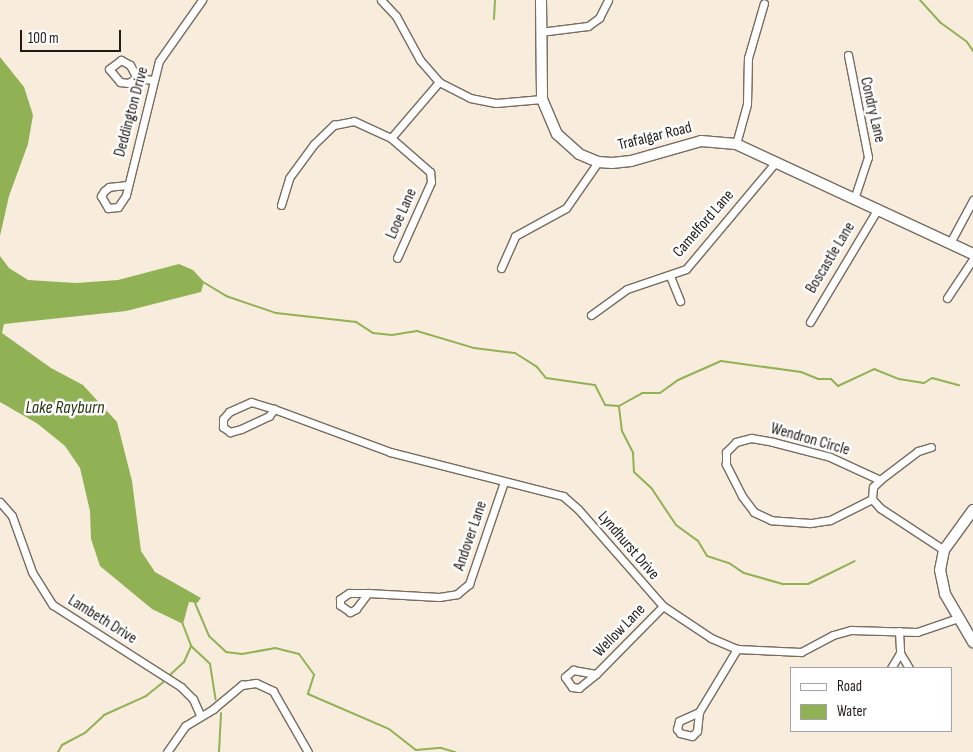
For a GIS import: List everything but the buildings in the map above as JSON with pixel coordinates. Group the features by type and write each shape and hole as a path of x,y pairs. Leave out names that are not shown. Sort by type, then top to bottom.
{"street":[{"name":"Deddington Drive","path":"127,185 159,61 202,0"},
{"path":"381,0 396,16 420,60 439,82 470,98 496,103 542,99"},
{"name":"Trafalgar Road","path":"541,0 542,99 557,134 579,154 598,162 631,161 701,141 736,144 774,164 951,241 973,254"},
{"path":"540,32 588,26 598,18 608,0"},
{"path":"736,144 746,104 748,58 764,3"},
{"name":"Condry Lane","path":"848,55 868,158 854,199"},
{"path":"137,78 154,80"},
{"path":"391,138 439,82"},
{"name":"Looe Lane","path":"281,205 283,190 298,164 334,125 354,121 391,138 424,163 431,177 397,258"},
{"path":"501,268 515,236 566,208 598,162"},
{"name":"Camelford Lane","path":"591,315 627,289 686,269 774,164"},
{"path":"951,241 973,200"},
{"name":"Boscastle Lane","path":"810,322 877,210"},
{"path":"948,298 973,259"},
{"path":"670,276 680,301"},
{"name":"Lyndhurst Drive","path":"274,409 269,416 241,429 230,432 223,427 223,419 229,412 252,402 274,409 390,452 562,496 578,509 663,606 711,638 737,649 801,652 833,635 851,630 932,630 958,618"},
{"name":"Wendron Circle","path":"872,498 830,520 810,523 771,520 754,512 742,496 730,472 726,452 736,442 751,438 773,442 830,457 880,480"},
{"path":"931,447 899,464 880,480 873,488 872,498 880,508 944,550"},
{"name":"Andover Lane","path":"368,593 439,597 457,594 469,584 504,482"},
{"name":"Lambeth Drive","path":"0,502 12,516 32,572 53,605 181,687 193,699 200,715"},
{"path":"973,510 944,550 940,570 945,594 973,642"},
{"name":"Wellow Lane","path":"596,674 663,606"},
{"path":"899,631 900,653 908,667"},
{"path":"699,712 737,649"},
{"path":"892,667 900,653"},
{"path":"167,752 186,726 200,715 213,709 242,685 256,683 273,691 308,752"}],"water":[{"path":"0,57 24,87 33,115 28,144 9,196 0,236"},
{"name":"Lake Rayburn","path":"0,256 9,268 28,280 76,283 118,280 179,264 193,270 204,282 201,292 126,311 4,324 2,333 51,368 83,385 117,422 132,481 141,551 155,572 201,598 197,603 189,602 183,624 152,609 100,566 91,539 90,511 80,468 65,446 38,424 0,402"}],"waterway":[{"path":"494,19 495,0"},
{"path":"920,0 941,23 967,42 973,51"},
{"path":"203,282 226,296 276,313 356,322 373,333 392,335 417,331 474,348 515,353 537,367 546,378 595,385 605,405 619,406 642,393 660,393 678,380 721,361 801,372 818,379 831,379 838,386 874,369 899,379 924,383 932,378 959,385"},
{"path":"619,407 622,431 633,453 634,472 652,489 676,525 698,541 707,556 729,563 744,573 783,584 808,584 855,561"},
{"path":"195,603 209,636 226,652 242,654 275,648 299,654 314,675 308,694 389,729 416,750 441,748 455,752"},
{"path":"182,622 191,646 210,664 216,700"},
{"path":"171,674 184,662 191,646"},
{"path":"58,752 62,745 86,732 104,715 146,696 163,682"},
{"path":"219,752 221,713"}]}
